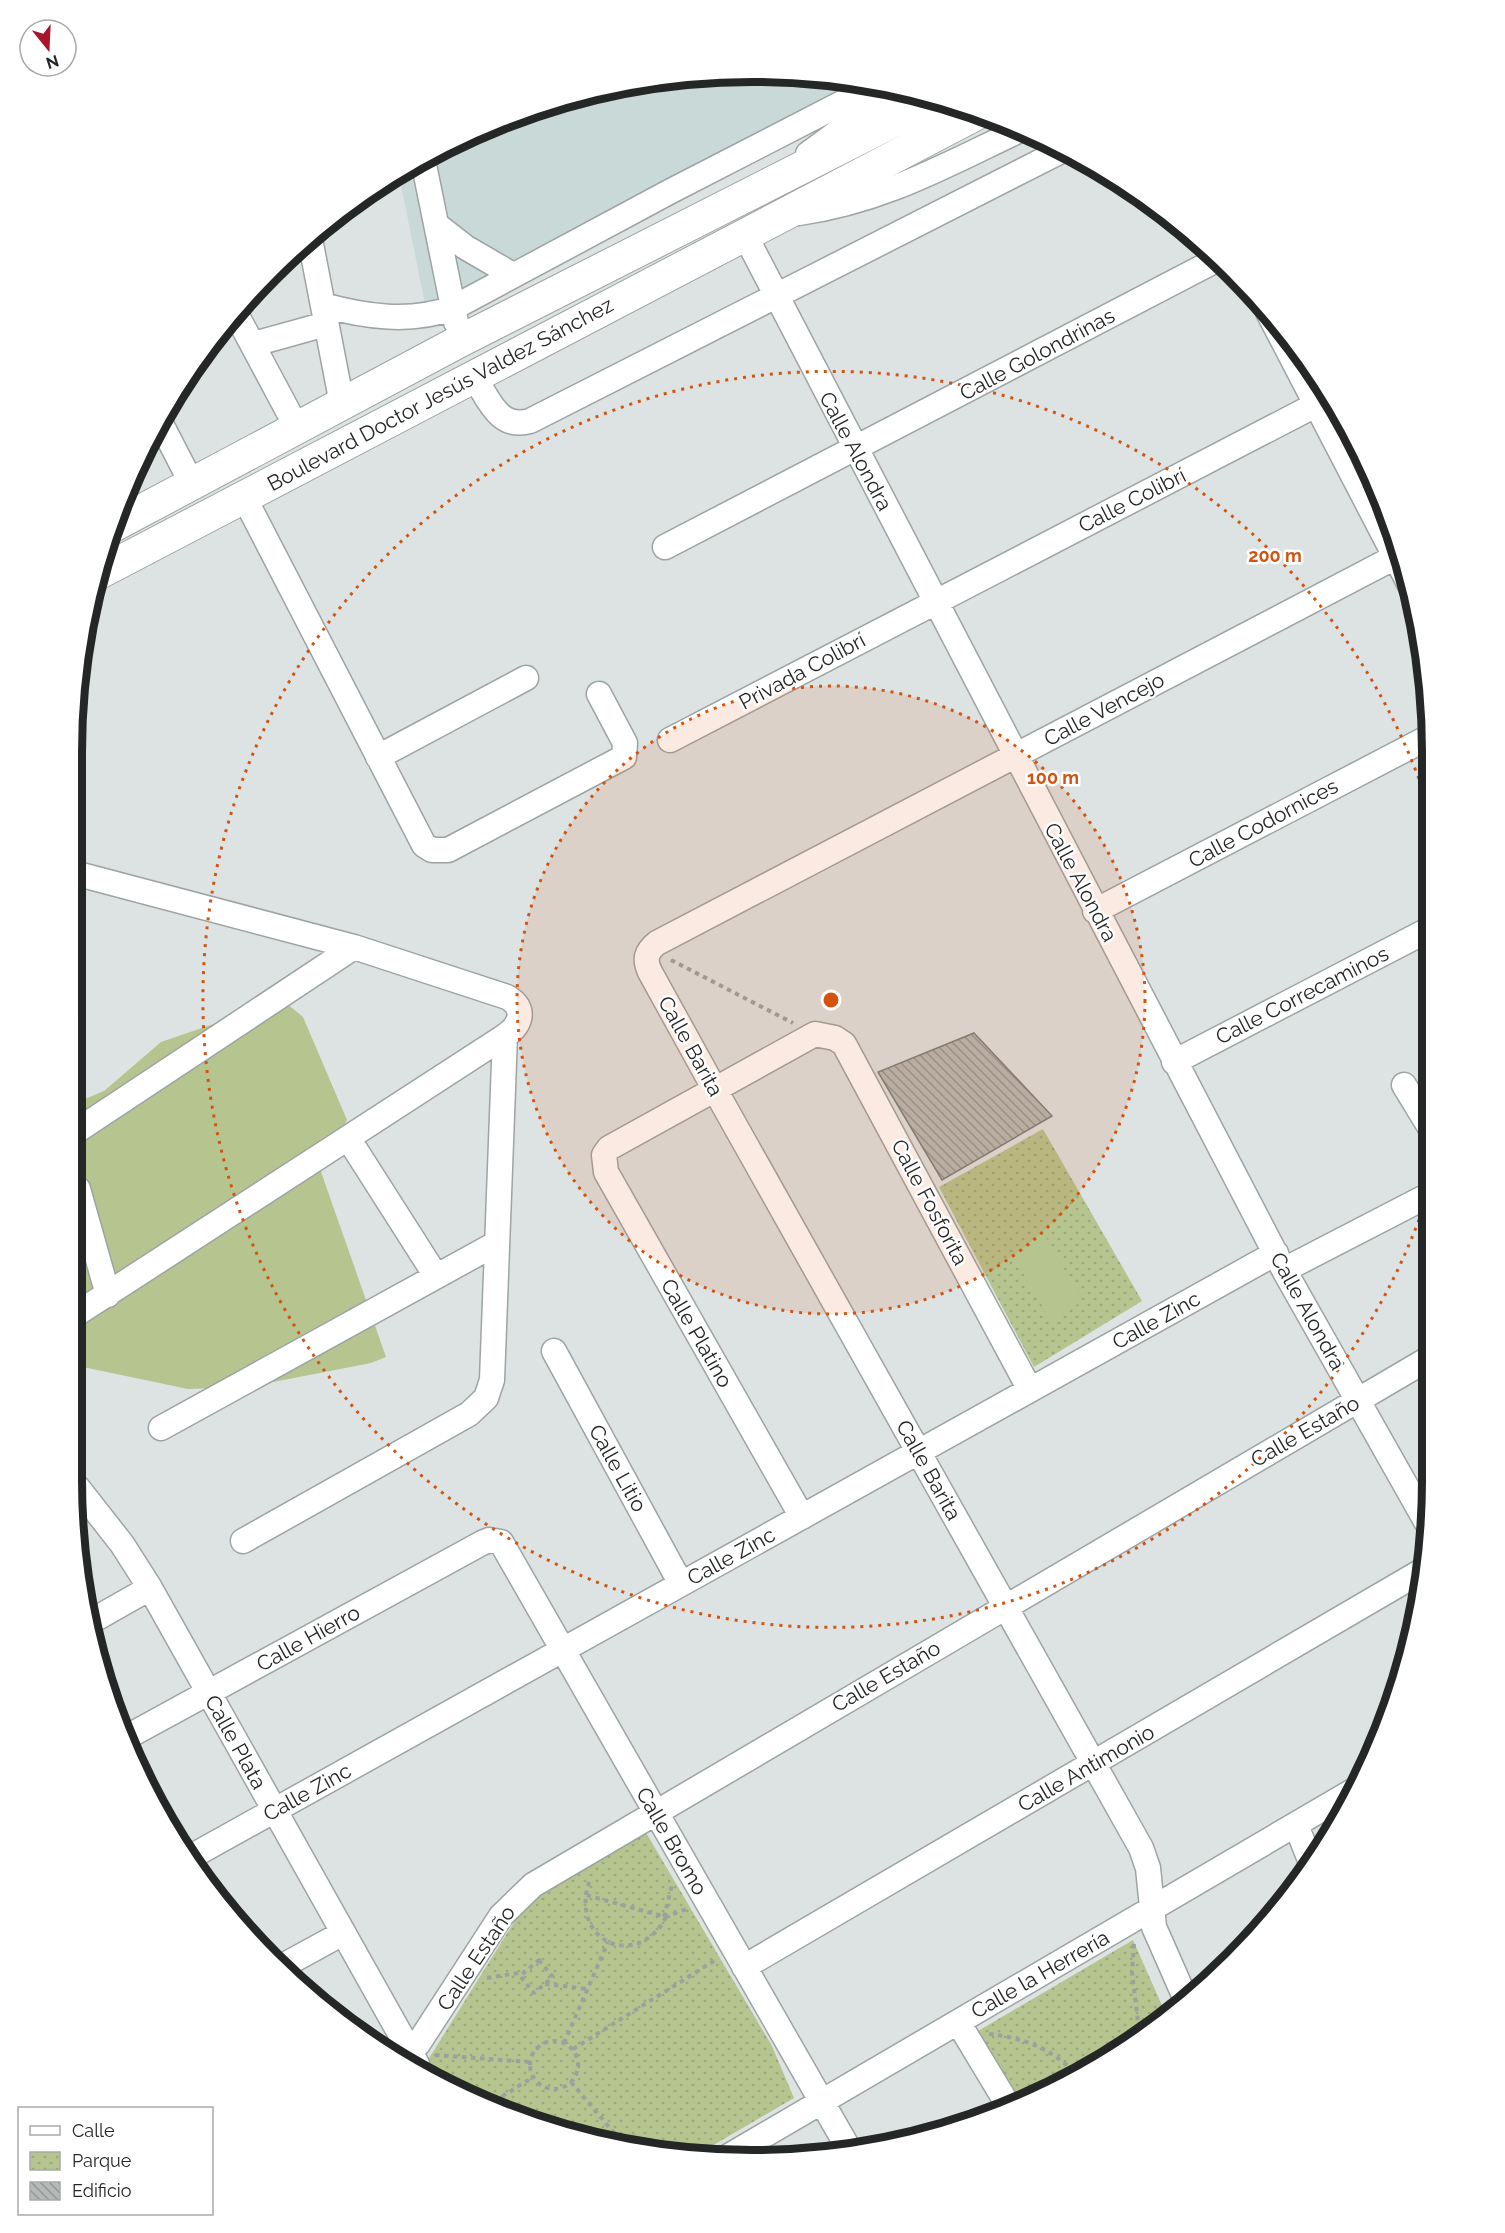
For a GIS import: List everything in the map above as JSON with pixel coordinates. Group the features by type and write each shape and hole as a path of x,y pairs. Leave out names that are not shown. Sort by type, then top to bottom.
{"main road":[{"name":"Boulevard Doctor Jesús Valdez Sánchez","path":"125,520 459,341 925,105"},
{"name":"Boulevard Doctor Jesús Valdez Sánchez","path":"108,568 968,118"}],"street":[{"path":"254,344 324,315 349,312 406,318 438,314 453,308 864,92"},
{"name":"Boulevard Doctor Jesús Valdez Sánchez","path":"785,175 830,136 894,98"},
{"name":"Boulevard Doctor Jesús Valdez Sánchez","path":"782,215 839,207 869,199 1010,135"},
{"path":"474,377 499,416 506,422 517,425 530,421 776,298 1054,155"},
{"path":"425,168 459,341"},
{"path":"438,226 465,247 513,275"},
{"name":"Calle Alondra","path":"745,234 776,298 1174,1062 1280,1262 1421,1513"},
{"path":"312,248 342,404"},
{"name":"Calle Golondrinas","path":"665,547 1209,263"},
{"path":"241,321 297,428"},
{"name":"Calle Colibrí","path":"934,602 1323,401"},
{"path":"1324,403 1379,518"},
{"path":"163,435 192,484"},
{"path":"244,497 424,845 432,850 448,850 624,757 625,743 599,694"},
{"name":"Calle Vencejo","path":"649,949 1394,558"},
{"name":"Privada Colibrí","path":"670,740 934,602"},
{"path":"378,757 526,678"},
{"name":"Calle Codornices","path":"1095,911 1422,741"},
{"path":"82,875 354,947 514,1001 520,1010 520,1020 516,1029 82,1311"},
{"name":"Calle Correcaminos","path":"1174,1062 1422,933"},
{"path":"82,1127 354,947"},
{"name":"Calle Barita","path":"649,949 646,964 650,972 1141,1848 1148,1868 1150,1910 1154,1927 1183,1993"},
{"path":"714,1088 814,1034"},
{"name":"Calle Fosforita","path":"814,1034 835,1038 850,1052 1030,1390"},
{"path":"243,1541 481,1406 490,1389 505,1036"},
{"path":"1404,1085 1422,1115"},
{"name":"Calle Platino","path":"714,1088 609,1148 604,1155 606,1172 802,1516"},
{"path":"348,1138 436,1276"},
{"name":"Calle Zinc","path":"196,1854 1030,1390 1280,1262 1422,1198"},
{"path":"82,1203 108,1295"},
{"path":"161,1428 497,1243"},
{"name":"Calle Litio","path":"554,1351 681,1584"},
{"name":"Calle Estaño","path":"411,2057 495,1924 516,1900 555,1871 1422,1363"},
{"name":"Calle Plata","path":"83,1494 116,1535 150,1588 343,1933 408,2055"},
{"name":"Calle Bromo","path":"489,1540 501,1542 506,1547 655,1811 735,1967 846,2144"},
{"name":"Calle Hierro","path":"133,1734 489,1540"},
{"name":"Calle Antimonio","path":"735,1967 1094,1763 1416,1574"},
{"path":"97,1618 150,1588"},
{"name":"Calle la Herrería","path":"740,2150 1343,1797"},
{"path":"1296,1825 1308,1855"},
{"path":"288,1963 343,1933"},
{"path":"958,2022 1005,2100"}],"path":[{"path":"649,949 814,1034"},
{"path":"679,1888 674,1879 665,1917 660,1930 649,1940 636,1946 622,1946 608,1942 596,1934 588,1922 585,1908 586,1895 665,1917 690,1907"},
{"path":"1124,1945 1134,1941 1131,1972 1139,2028"},
{"path":"564,2043 608,1942"},
{"path":"573,2049 720,1957 735,1967"},
{"path":"539,1960 553,1977 545,1984 534,1993 520,1976 539,1960"},
{"path":"484,1970 479,1979 525,1972"},
{"path":"545,1984 588,1989"},
{"path":"986,2033 1021,2039 1040,2046 1055,2055 1071,2070"},
{"path":"551,2041 564,2043 573,2049 579,2064 571,2082 553,2090 538,2084 533,2077 530,2062 532,2054 543,2043 551,2041"},
{"path":"437,2046 431,2055 530,2062"},
{"path":"497,2100 533,2077"},
{"path":"571,2082 617,2137"}],"shaded area":[{"path":"752,82 855,90 427,314 401,183 456,152 537,118 579,105 665,88"}],"green space":[{"path":"286,1003 303,1017 347,1120 320,1169 386,1357 371,1363 248,1387 188,1389 82,1367 82,1100 104,1091 161,1042 243,1014"},
{"path":"1043,1129 1142,1301 1034,1367 939,1187"},
{"path":"1046,1237 1083,1301 1051,1321 1013,1256"},
{"path":"645,1831 772,2046 794,2098 707,2149 665,2145 579,2128 496,2099 428,2067 426,2063 524,1906"},
{"path":"1133,1940 1164,2009 1125,2038 1088,2061 1016,2096 978,2031"}],"building":[{"path":"974,1033 1052,1116 942,1180 878,1072"}]}
